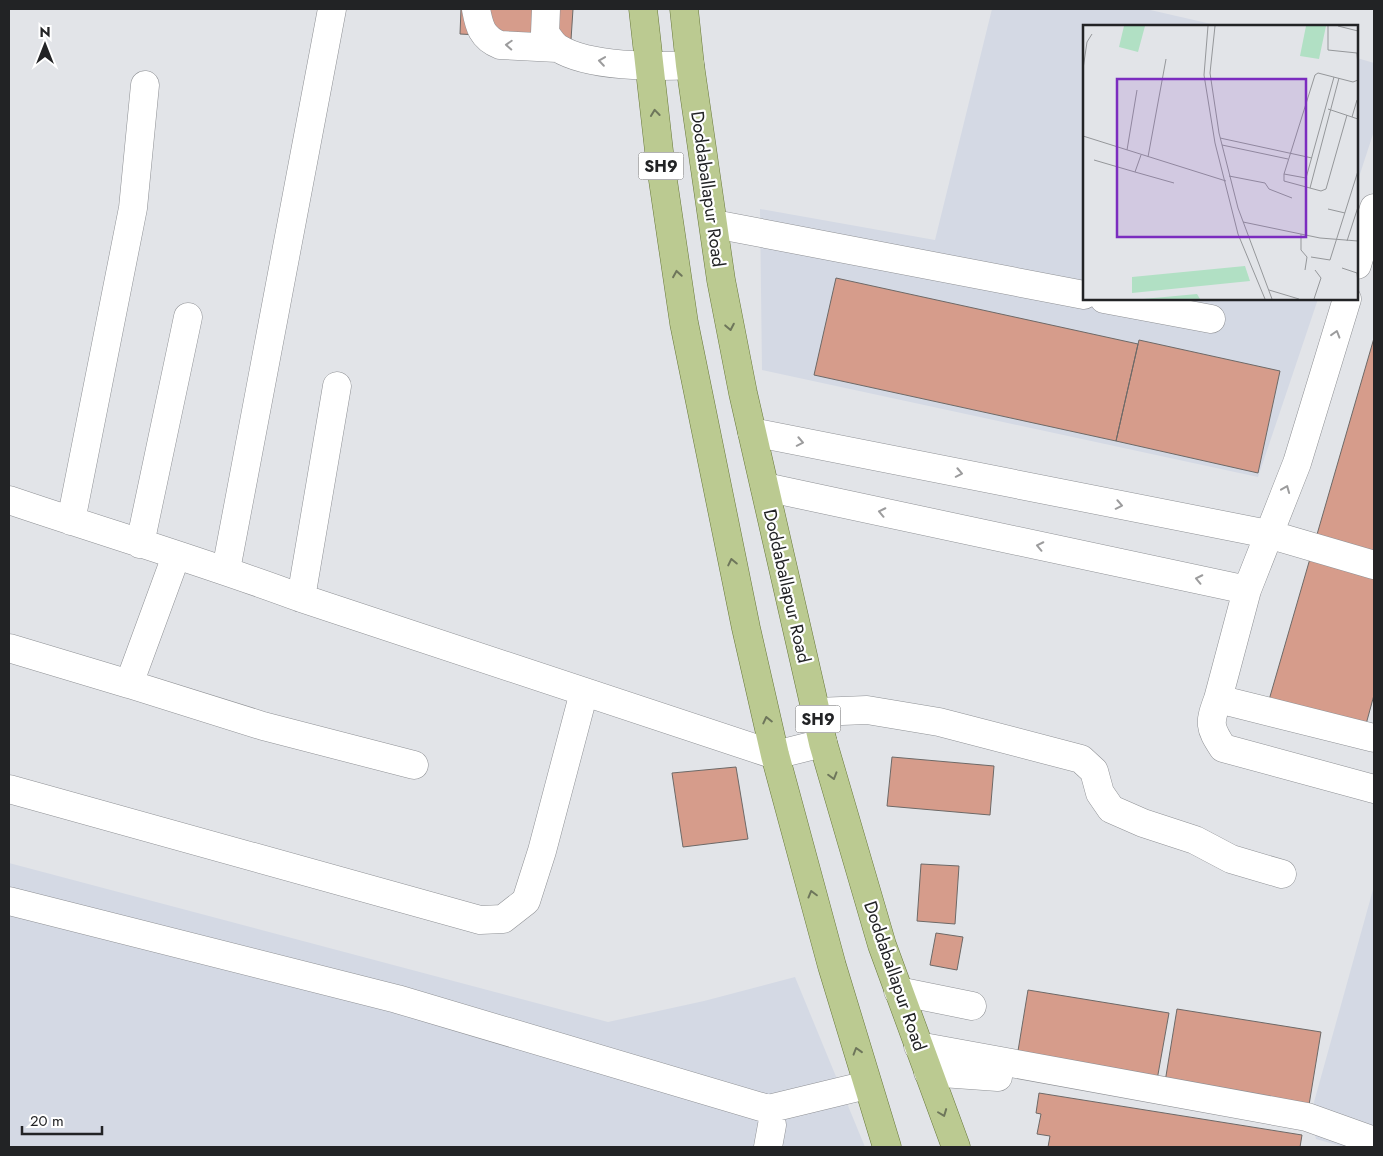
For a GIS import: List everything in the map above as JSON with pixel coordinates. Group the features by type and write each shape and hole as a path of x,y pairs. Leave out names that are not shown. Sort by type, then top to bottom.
{"main road":[{"name":"SH9","path":"643,9 660,160 684,323 713,472 775,754 832,966 887,1147"},
{"name":"Doddaballapur Road","path":"684,9 690,65 723,289 752,432 823,742 882,945 956,1147"}],"street":[{"path":"226,570 332,9"},
{"path":"476,9 479,28 492,42 500,45 558,48 587,58 650,67 690,65"},
{"path":"546,9 545,33 558,48"},
{"path":"71,521 133,208 145,85"},
{"path":"1358,262 1374,208"},
{"path":"714,224 1083,295"},
{"path":"1109,300 1211,319"},
{"path":"1347,300 1297,463 1247,590 1218,699 1210,720 1212,732 1223,748 1374,789"},
{"path":"140,544 188,317"},
{"path":"301,598 337,386"},
{"path":"752,432 1268,534 1374,565"},
{"path":"765,487 1247,590"},
{"path":"9,500 176,556 226,570 301,598 775,754 823,742"},
{"path":"128,684 176,556"},
{"path":"9,648 263,726 414,765"},
{"path":"9,789 480,920 503,919 526,901 542,852 584,692"},
{"path":"1218,699 1374,738"},
{"path":"816,712 867,710 939,722 1082,759 1094,771 1100,793 1111,809 1143,823 1195,840 1230,859 1282,874"},
{"path":"9,902 397,999 768,1109 867,1085"},
{"path":"898,991 972,1006"},
{"path":"918,1046 1307,1118 1346,1139 1374,1141"},
{"path":"928,1072 992,1076 1182,1112"}],"shaded area":[{"path":"992,9 1146,9 1216,25 1083,25 1083,300 1318,300 1258,477 762,370 760,209 935,240"},
{"path":"1358,58 1374,63 1374,131 1358,180"},
{"path":"9,863 608,1022 704,1001 795,977 865,1147 9,1147"},
{"path":"1374,886 1374,1147 1344,1147 1316,1139 1311,1113"}],"building":[{"path":"461,9 573,9 571,40 460,34"},
{"path":"836,278 1138,344 1116,441 814,375"},
{"path":"1374,338 1374,695 1365,728 1269,700"},
{"path":"1139,340 1280,371 1258,473 1116,441"},
{"path":"892,757 994,766 990,815 887,806"},
{"path":"736,767 748,839 683,847 672,773"},
{"path":"921,864 959,866 955,924 917,921"},
{"path":"936,933 963,937 957,970 930,965"},
{"path":"1028,990 1169,1013 1157,1080 1017,1057"},
{"path":"1177,1009 1321,1032 1309,1105 1165,1082"},
{"path":"1039,1093 1302,1135 1300,1147 1048,1147 1050,1136 1037,1134 1041,1114 1036,1113"}]}
